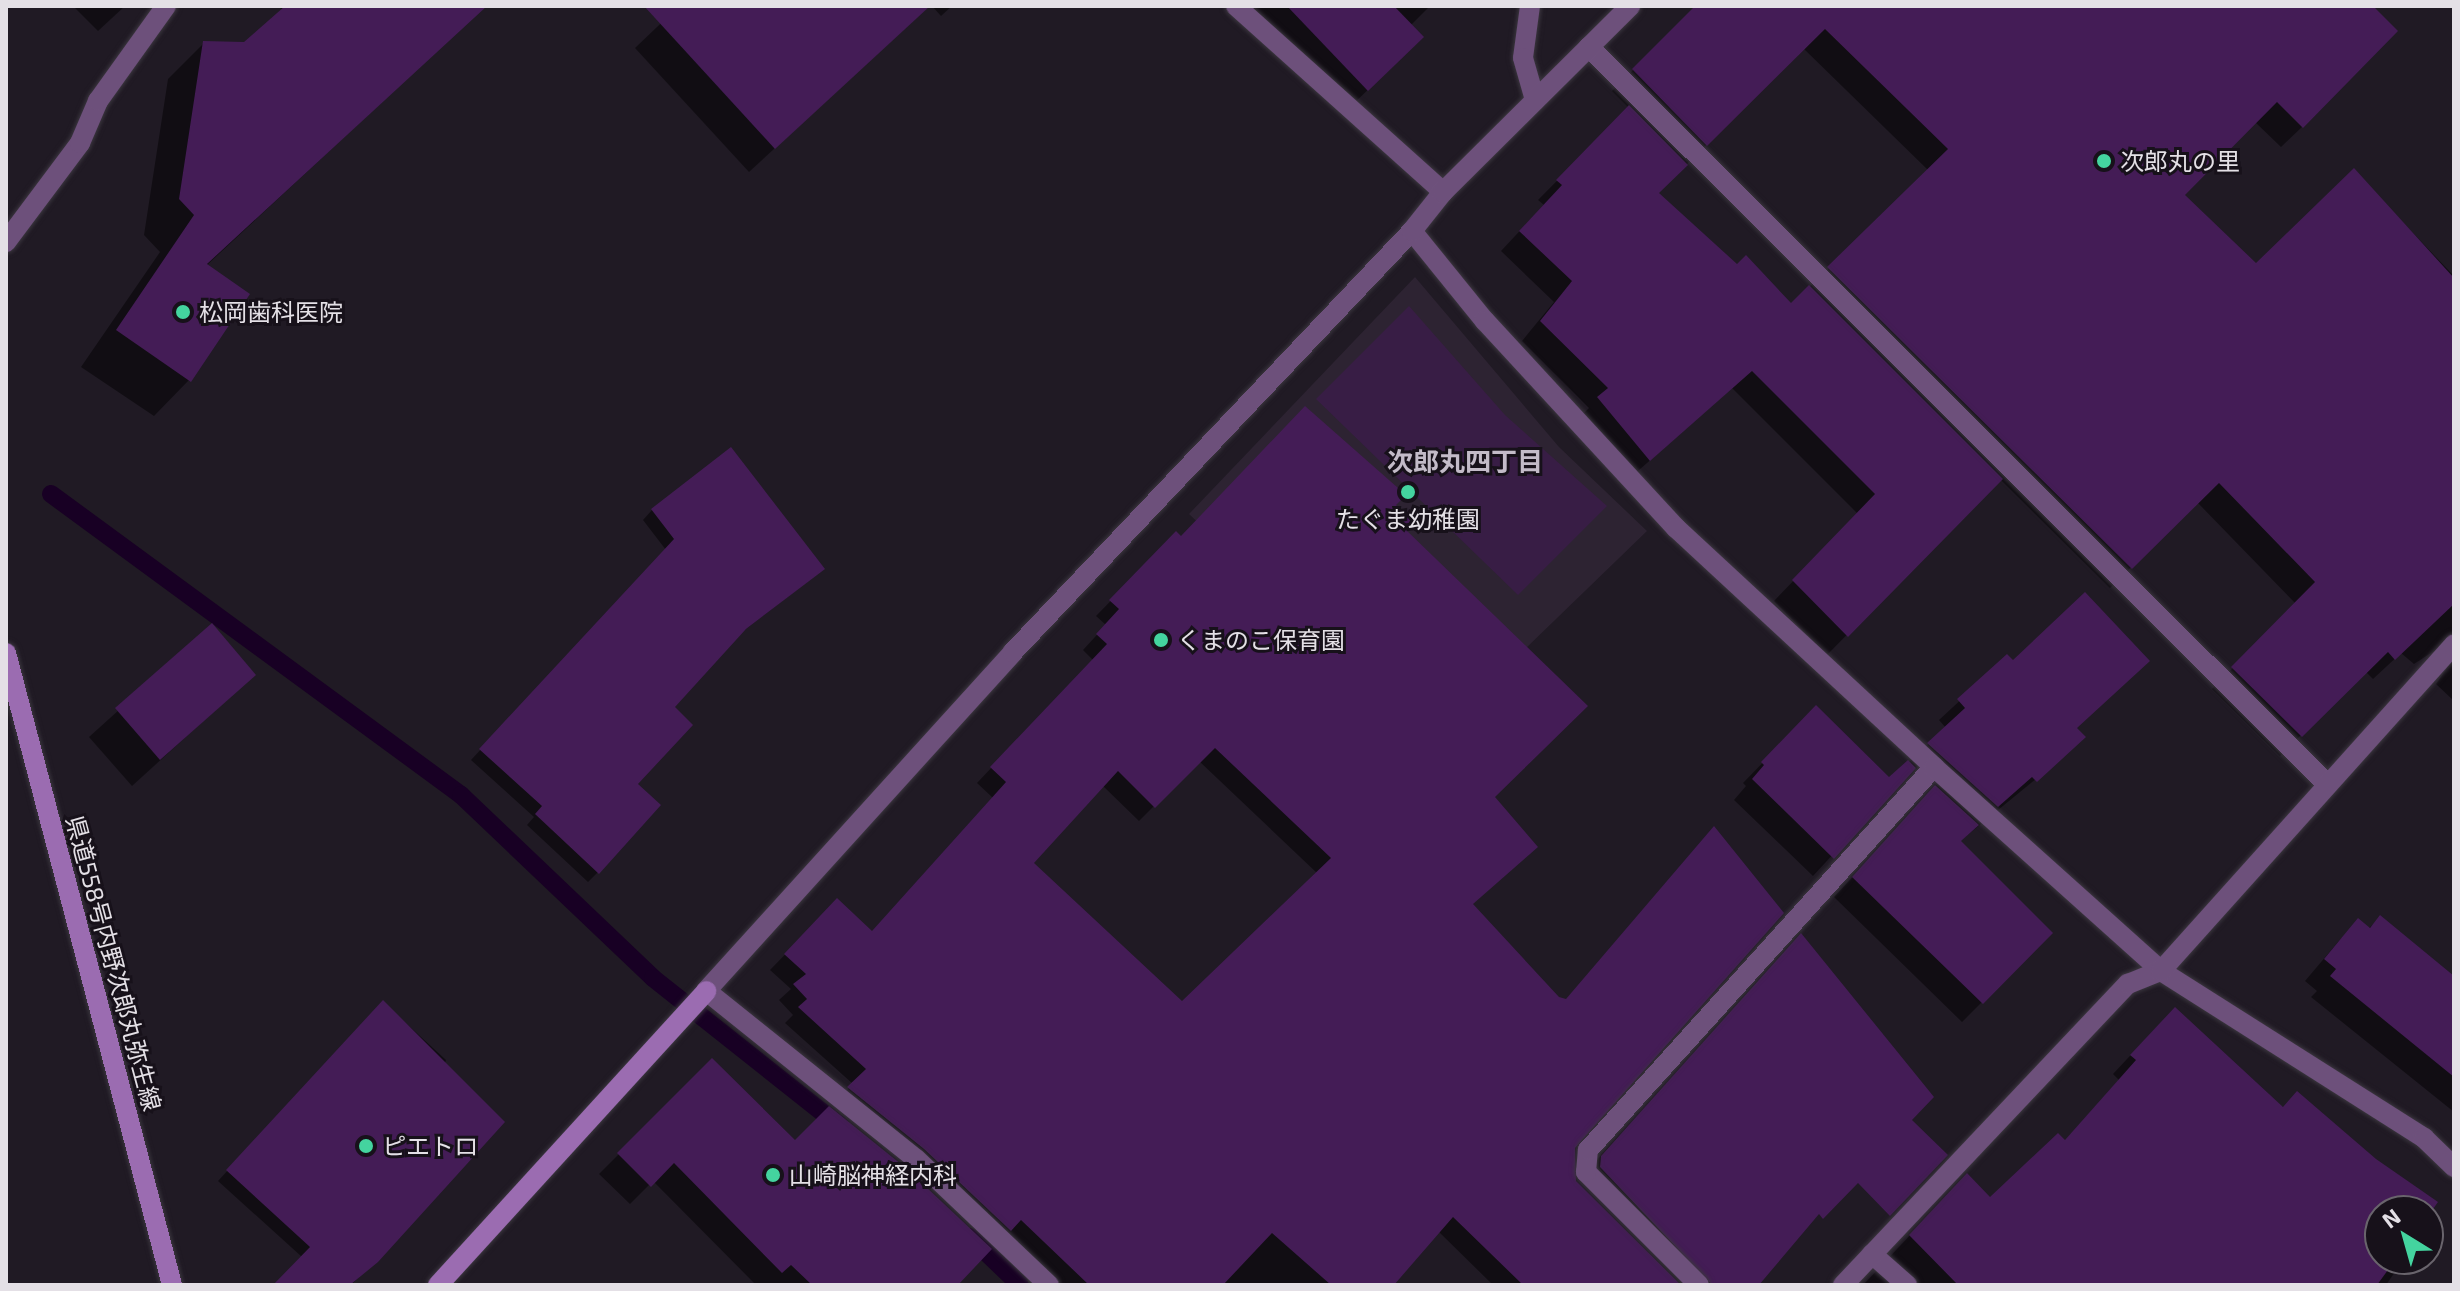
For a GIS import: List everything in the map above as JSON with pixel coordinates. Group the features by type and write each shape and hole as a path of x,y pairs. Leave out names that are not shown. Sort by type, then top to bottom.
{"main road":[{"name":"県道558号内野次郎丸弥生線","path":"6,653 172,1285"},
{"path":"438,1285 706,991"}],"street":[{"path":"6,242 80,143 98,101 166,6"},
{"path":"1236,6 1443,192"},
{"path":"1530,6 1523,58 1535,100"},
{"path":"1049,1285 916,1159 706,991 1013,652 1412,231 1443,192 1630,6"},
{"path":"1589,47 2328,785"},
{"path":"1412,231 1485,321 1676,528 1934,767 2161,971 2424,1138 2454,1167"},
{"path":"1843,1285 2128,984 2161,971 2454,644"},
{"path":"1699,1285 1586,1172 1588,1150 1934,767"},
{"path":"1872,1254 1907,1285"}],"shaded area":[{"name":"たぐま幼稚園","path":"1415,277 1559,447 1647,531 1429,742 1189,514"},
{"path":"1409,306 1505,415 1607,506 1518,595 1316,399"}],"building":[{"path":"285,6 487,6 207,264 250,294 191,382 116,330 194,215 179,199 203,41 244,42"},
{"path":"644,6 930,6 775,149"},
{"path":"1287,6 1394,6 1424,37 1368,91"},
{"path":"1695,6 2373,6 2398,31 2303,128 2277,102 2185,195 2256,263 2354,168 2454,278 2454,604 2395,660 2388,652 2302,737 2231,667 2315,582 2219,483 2132,569 1827,267 1948,149 1825,29 1707,146 1632,69"},
{"path":"1629,105 1688,165 1659,193 1737,264 1746,255 1791,303 1809,285 2003,479 1848,637 1792,580 1875,494 1752,371 1650,461 1597,397 1608,388 1540,321 1572,281 1519,231 1562,185 1556,180"},
{"path":"1305,406 1406,495 1396,505 1411,520 1404,528 1588,706 1495,797 1538,847 1473,904 1559,997 1566,999 1714,826 1784,913 1575,1148 1576,1181 1681,1285 1523,1285 1453,1217 1394,1285 1331,1285 1272,1233 1223,1285 1089,1285 1021,1220 1011,1231 924,1149 847,1087 866,1069 798,1007 807,999 793,984 806,974 784,954 837,898 872,931 1006,782 990,767 1107,644 1096,634 1119,609 1109,600 1176,531 1181,536","holes":["1215,748 1331,858 1182,1001 1034,863 1118,771 1155,808"]},
{"path":"731,447 825,569 746,629 675,707 693,725 638,784 661,805 599,874 535,814 542,806 479,749 674,539 651,509"},
{"path":"2085,592 2150,661 2077,728 2086,737 2037,782 2032,777 1998,807 1927,743 1965,708 1957,699 2007,654 2013,660"},
{"path":"212,623 256,675 160,760 115,708"},
{"path":"1816,705 1889,777 1908,760 1916,768 1834,859 1752,779 1764,765 1761,762"},
{"path":"1935,785 1979,825 1961,841 2053,933 1983,1004 1852,877"},
{"path":"2380,915 2454,976 2454,1077 2330,976 2336,969 2324,959 2358,918 2370,928"},
{"path":"1801,933 1934,1097 1912,1120 1948,1155 1890,1216 1858,1183 1823,1219 1819,1214 1759,1285 1712,1285 1600,1167 1601,1156"},
{"name":"ピエトロ","path":"383,1000 505,1122 378,1262 350,1285 273,1285 310,1247 226,1170"},
{"path":"2175,1007 2283,1107 2297,1091 2376,1159 2428,1195 2364,1195 2364,1275 2384,1275 2377,1285 1958,1285 1909,1235 1967,1173 1990,1197 2058,1133 2065,1140 2136,1060 2130,1055"},
{"path":"712,1058 795,1140 829,1106 907,1169 992,1249 958,1285 812,1285 791,1265 782,1273 674,1163 651,1187 617,1153"}],"waterway":[{"path":"51,494 461,795 653,978 841,1127"},
{"path":"970,1237 1020,1285"}],"place":[{"name":"次郎丸の里","path":"2104,161"},
{"name":"松岡歯科医院","path":"183,312"},
{"name":"たぐま幼稚園","path":"1408,492"},
{"name":"くまのこ保育園","path":"1161,640"},
{"name":"ピエトロ","path":"366,1146"},
{"name":"山崎脳神経内科","path":"773,1175"}],"district":[{"name":"次郎丸四丁目","path":"1465,461"}]}
